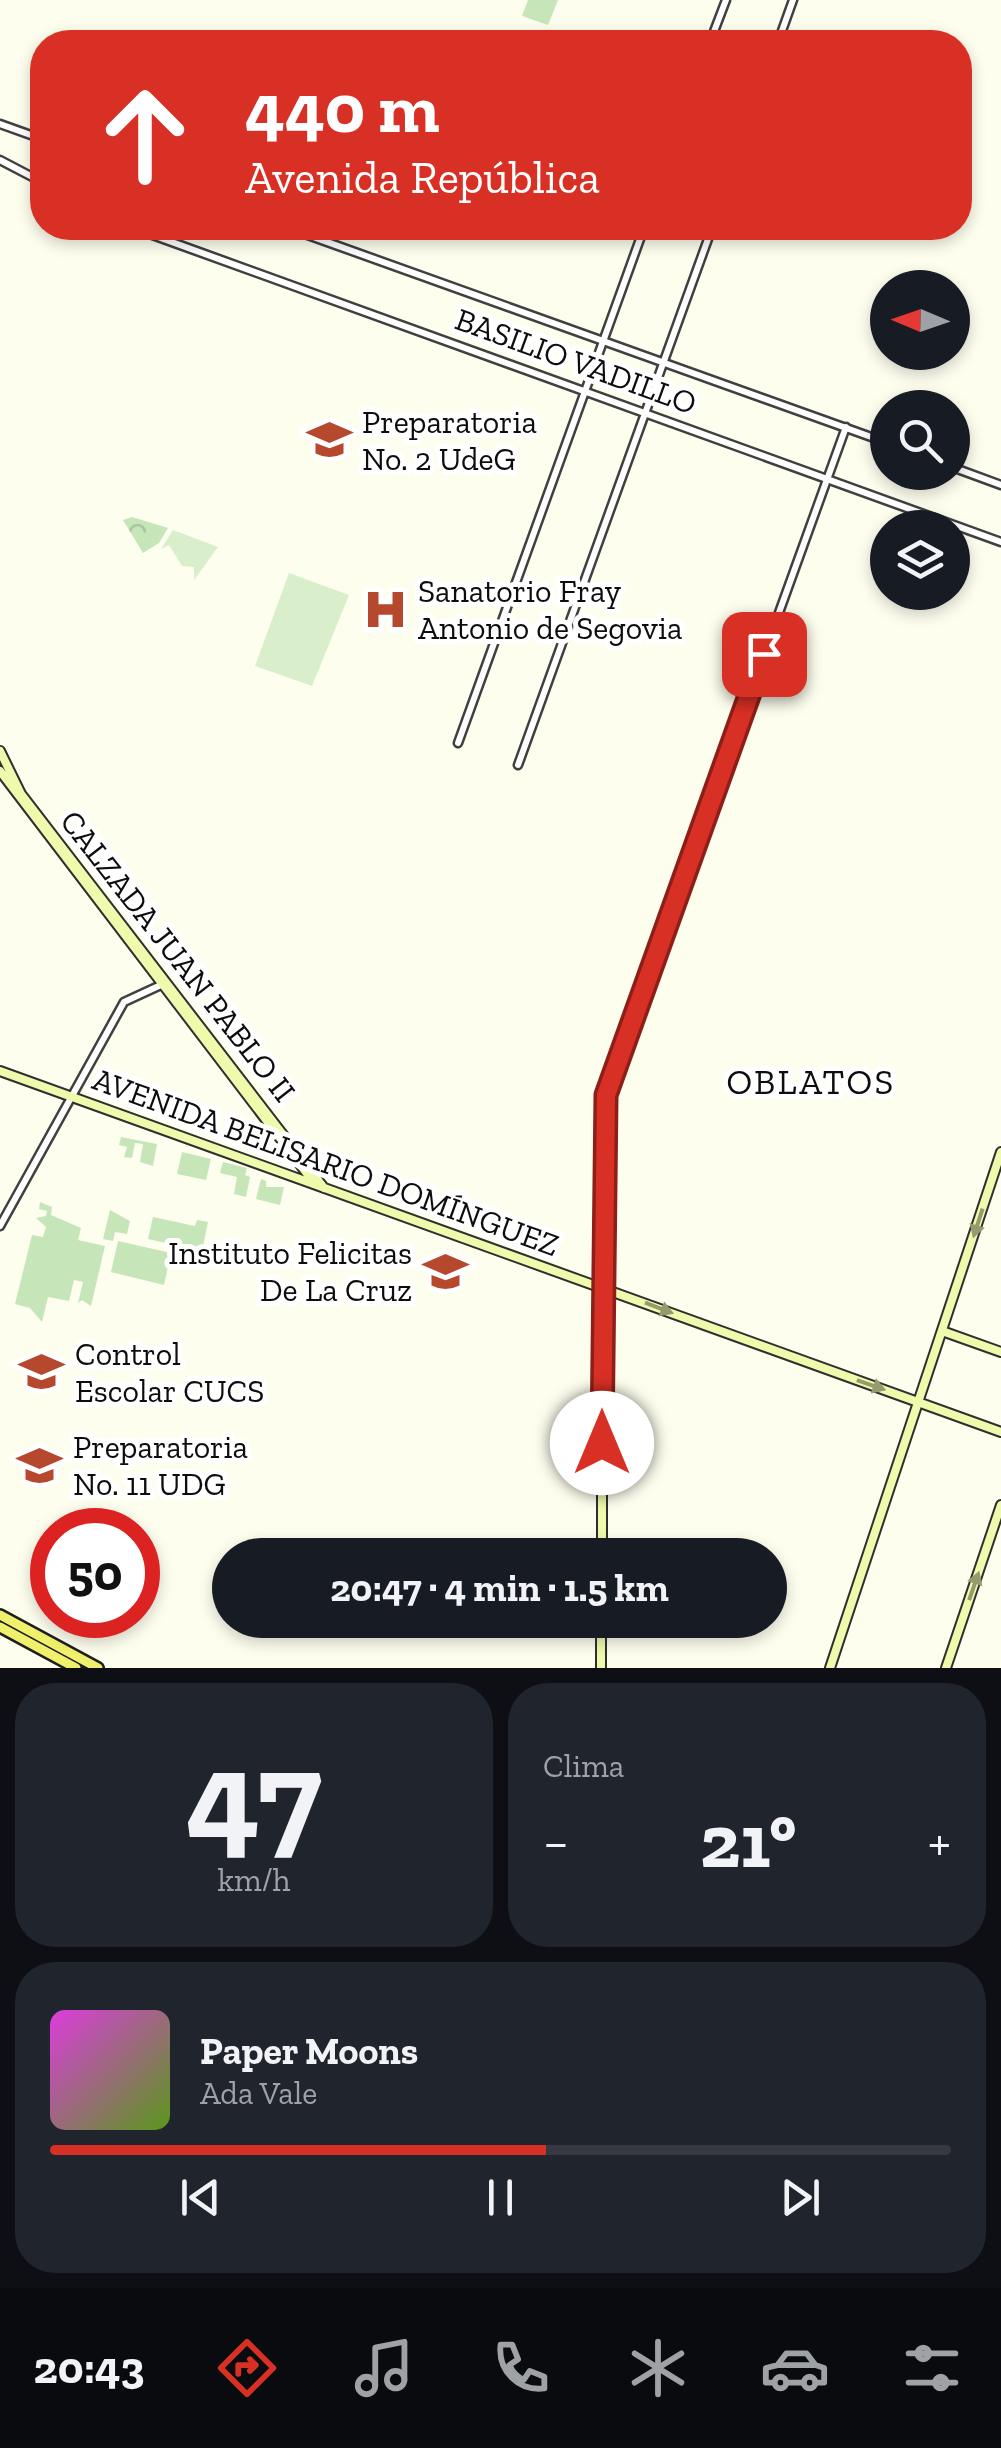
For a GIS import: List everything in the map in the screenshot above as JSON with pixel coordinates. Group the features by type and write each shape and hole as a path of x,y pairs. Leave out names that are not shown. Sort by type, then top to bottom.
{"main road":[{"name":"CALZADA JUAN PABLO II","path":"0,751 13,783 50,836"},
{"name":"CALZADA JUAN PABLO II","path":"0,772 320,1186"},
{"name":"AVENIDA BELISARIO DOMÍNGUEZ","path":"0,1071 1001,1432"},
{"path":"830,1668 1001,1152"},
{"path":"602,1287 602,1538"},
{"path":"942,1330 1001,1352"},
{"path":"946,1668 1001,1505"},
{"path":"0,1615 98,1668"},
{"path":"0,1626 76,1668"},
{"path":"600,1668 601,1638"}],"street":[{"path":"715,30 726,0"},
{"path":"782,30 793,0"},
{"path":"0,124 30,135"},
{"path":"0,160 30,176"},
{"name":"BASILIO VADILLO","path":"167,240 1001,542"},
{"path":"321,240 870,436"},
{"path":"458,742 640,240"},
{"path":"518,765 708,240"},
{"path":"602,1287 605,1111 612,1074 846,427"},
{"path":"970,474 1001,485"},
{"path":"0,1226 124,1002 164,984"}],"green space":[{"path":"528,0 558,0 548,25 522,16"},
{"path":"132,517 168,528 159,543 143,553 123,520"},
{"path":"173,530 218,547 194,580 194,567 182,566 169,545 161,549"},
{"path":"289,573 349,595 312,686 255,666"},
{"path":"121,1137 157,1144 153,1166 140,1162 143,1144 135,1143 132,1158 124,1157 127,1147 119,1145"},
{"path":"182,1152 211,1159 206,1180 177,1174"},
{"path":"223,1162 247,1168 245,1175 250,1177 246,1197 234,1194 237,1177 220,1173"},
{"path":"261,1179 266,1181 266,1187 284,1187 280,1205 256,1199"},
{"path":"40,1202 52,1207 51,1215 81,1228 78,1240 105,1246 91,1306 82,1300 78,1303 83,1282 74,1280 69,1301 48,1297 42,1322 30,1308 15,1304 32,1235 43,1237 46,1227 36,1218 46,1216 47,1211 39,1209"},
{"path":"110,1210 130,1221 127,1234 115,1232 113,1241 103,1239"},
{"path":"153,1217 195,1226 197,1220 208,1222 202,1251 148,1239"},
{"path":"118,1241 171,1253 164,1285 111,1272"}],"place":[{"name":"Preparatoria No. 2 UdeG","path":"329,440"},
{"name":"Sanatorio Fray Antonio de Segovia","path":"385,609"},
{"name":"Instituto Felicitas De La Cruz","path":"445,1271"},
{"name":"Control Escolar CUCS","path":"42,1372"},
{"name":"Preparatoria No. 11 UDG","path":"40,1465"}],"district":[{"name":"OBLATOS","path":"811,1082"}],"route":[{"path":"602,1443 606,1095 764,654"}]}
